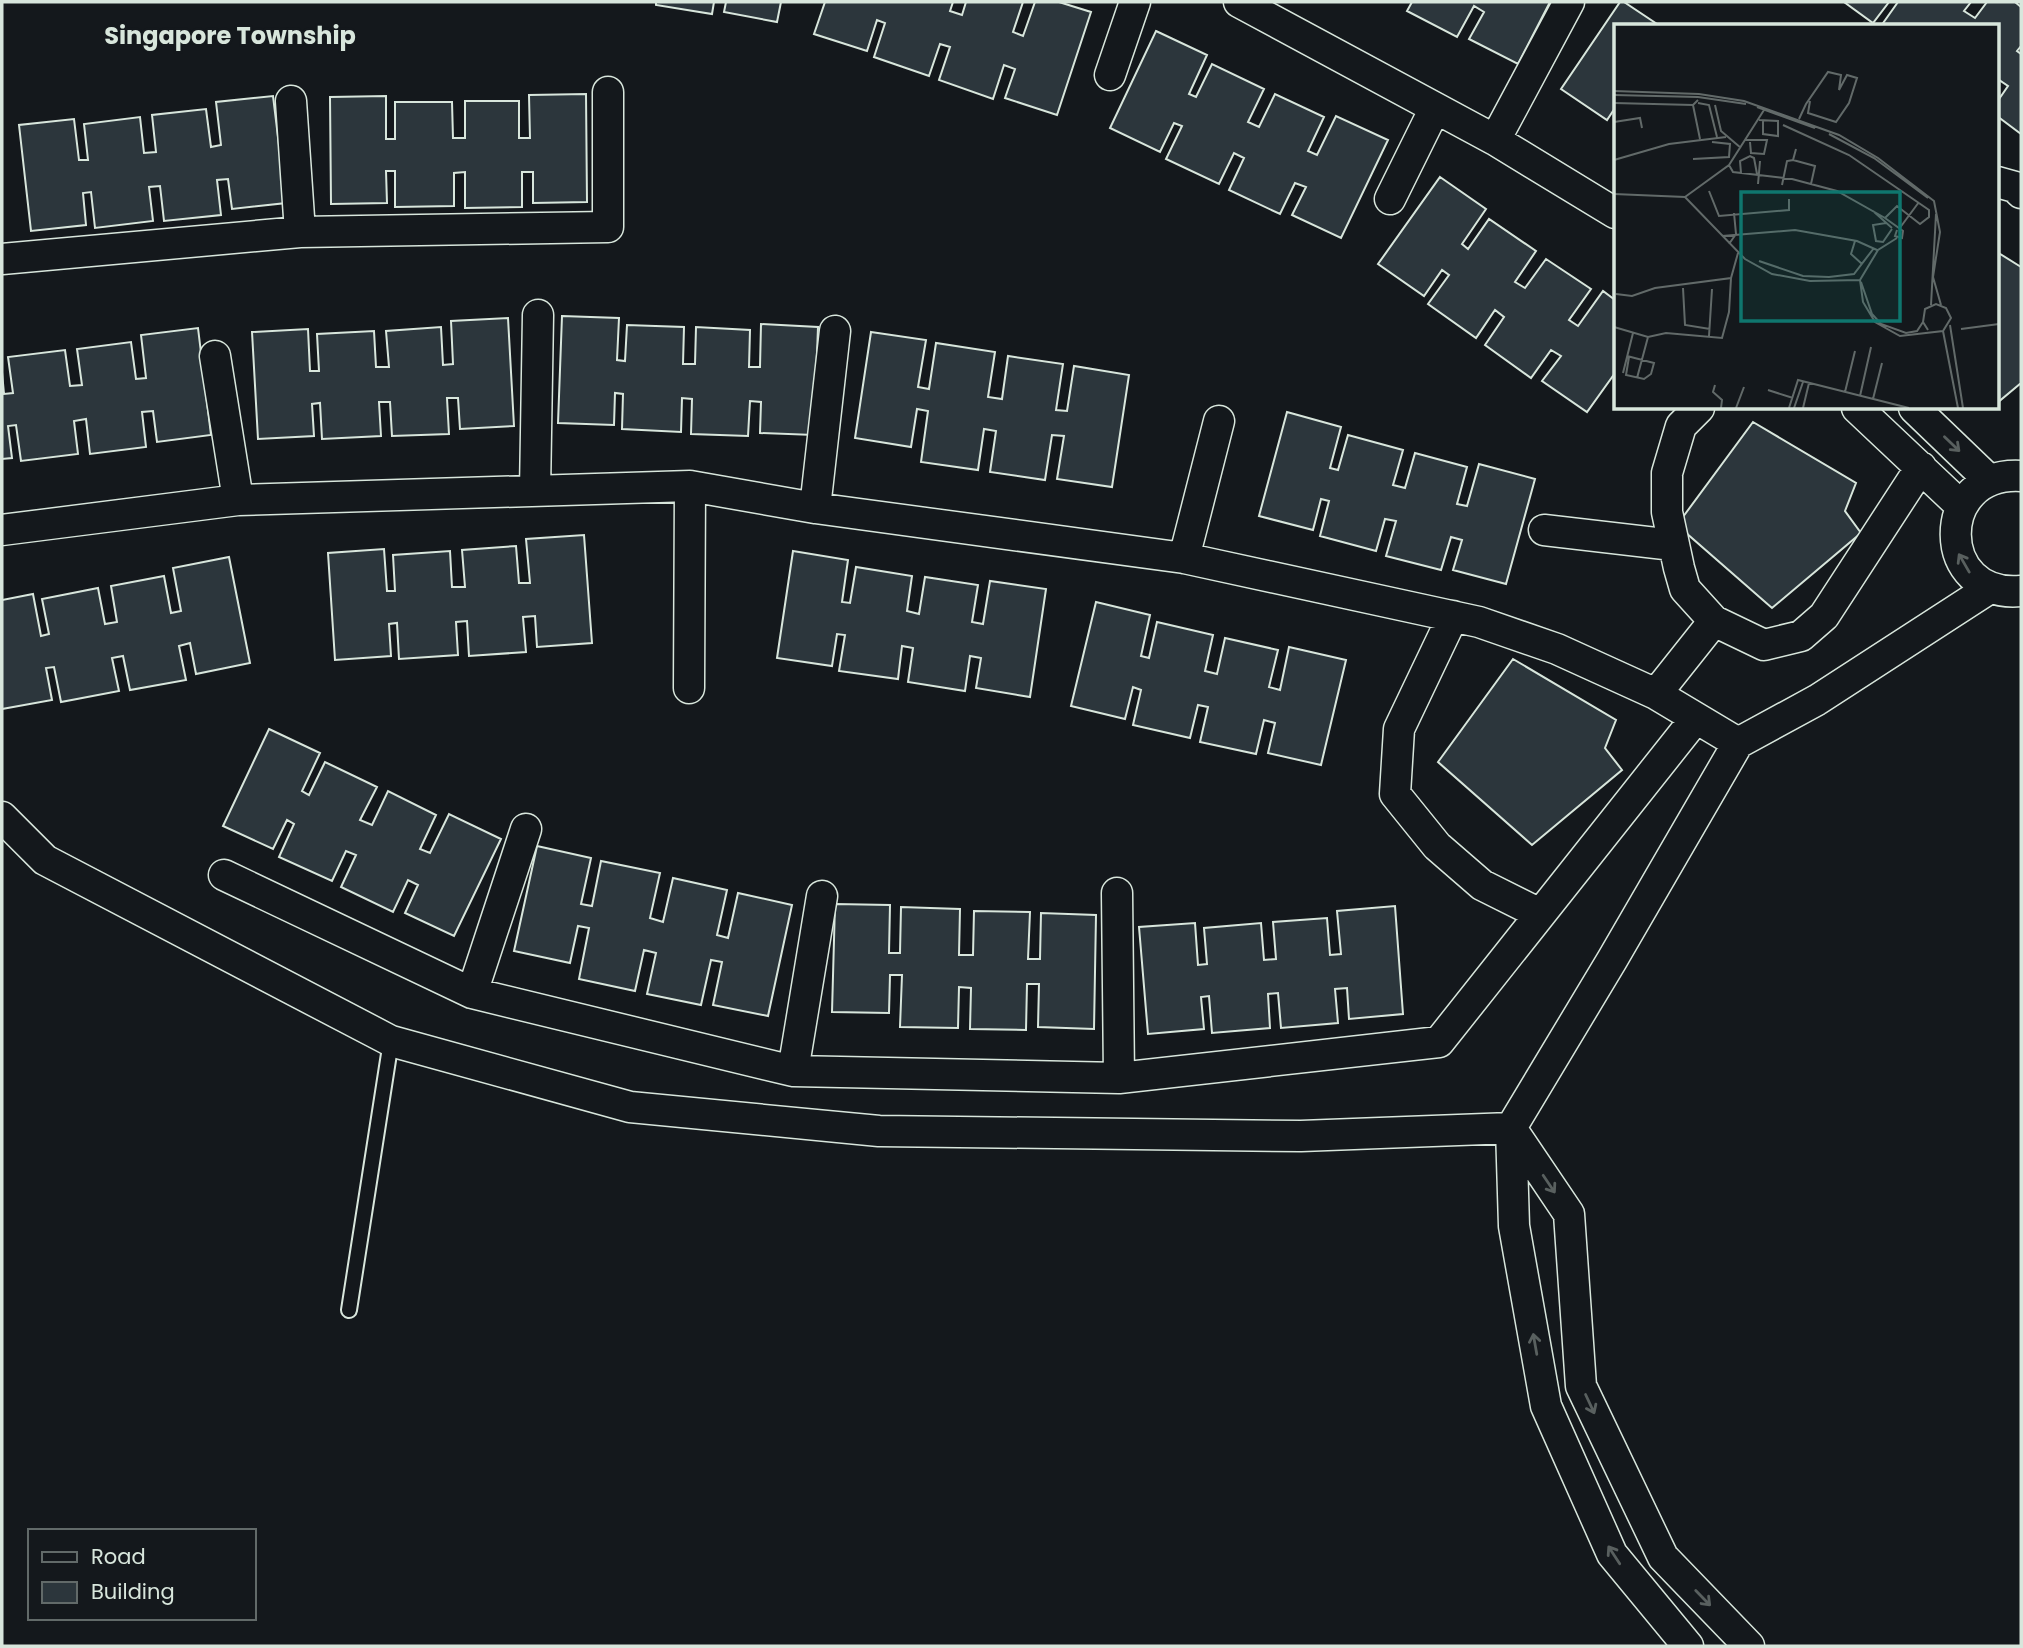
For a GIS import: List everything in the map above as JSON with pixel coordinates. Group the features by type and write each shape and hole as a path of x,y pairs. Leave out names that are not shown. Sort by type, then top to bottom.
{"street":[{"path":"1110,75 1135,2"},
{"path":"1239,2 1495,140 1614,212"},
{"path":"1495,140 1569,2"},
{"path":"3,252 300,232 608,227 608,92"},
{"path":"291,101 300,232"},
{"path":"1390,199 1435,108"},
{"path":"1998,182 2015,187 2021,193"},
{"path":"535,491 538,315"},
{"path":"815,508 835,331"},
{"path":"215,356 238,500"},
{"path":"1697,410 1681,426 1667,473 1667,512 1685,589 1714,621 1764,645 1801,636 1824,616 1921,467"},
{"path":"1859,410 1961,506"},
{"path":"1917,410 2010,472 1973,491 1961,506 1955,524 1955,544 1962,562 1973,577 1990,588 2009,593 2021,592"},
{"path":"1184,558 1219,421"},
{"path":"689,688 690,486"},
{"path":"2,530 238,500 690,486 815,508 1184,558 1479,622 1557,649 1656,694 1738,743"},
{"path":"1544,530 1674,545"},
{"path":"1688,1646 1612,1554 1546,1406 1514,1226 1511,1128 1738,743 1816,700 1990,588"},
{"path":"1453,616 1399,729 1395,794 1437,846 1482,885 1540,914"},
{"path":"1656,694 1714,621"},
{"path":"224,875 472,993 793,1071 1119,1078 1439,1042 1696,718"},
{"path":"2,817 45,860 391,1041 630,1107 879,1131 1301,1136 1511,1128"},
{"path":"472,993 526,829"},
{"path":"1117,893 1119,1078"},
{"path":"793,1071 822,895"},
{"path":"1511,1128 1569,1214 1581,1386 1662,1557 1749,1646"}],"lane":[{"path":"349,1310 391,1041"}],"building":[{"path":"656,2 714,2 712,14 656,5"},
{"path":"726,2 781,2 777,22 724,12"},
{"path":"825,2 953,2 950,11 962,15 966,2 1023,2 1013,32 1023,36 1035,2 1059,2 1091,12 1057,115 1005,98 1015,69 1004,65 993,99 939,80 950,47 940,44 929,76 874,57 885,23 877,20 867,51 814,34"},
{"path":"1412,2 1550,2 1518,64 1469,39 1484,12 1474,6 1457,37 1407,11"},
{"path":"1620,2 1657,24 1614,24 1614,110 1607,120 1561,89"},
{"path":"1844,2 1889,2 1873,23"},
{"path":"1898,2 1971,2 1964,11 1975,18 1987,2 2015,2 2021,7 2021,46 2017,51 2021,54 2021,134 1998,117 1998,101 2008,86 1998,82 1998,24 1882,24"},
{"path":"1156,31 1207,55 1189,94 1196,97 1212,64 1264,89 1248,122 1259,127 1275,94 1324,117 1308,151 1317,155 1336,116 1388,140 1341,238 1292,215 1306,187 1295,183 1280,214 1229,190 1244,158 1234,153 1219,184 1166,159 1182,126 1174,123 1160,152 1110,128"},
{"path":"586,94 587,202 533,203 533,172 522,172 522,207 465,208 465,172 454,173 454,206 395,207 395,171 386,171 387,203 331,204 330,97 386,96 386,139 395,139 395,102 452,102 453,138 465,138 465,101 519,101 519,138 530,138 529,95"},
{"path":"273,96 286,203 232,209 228,179 217,180 221,215 164,221 160,186 149,187 153,221 95,228 91,192 83,193 86,225 31,231 19,125 74,119 79,160 88,160 84,124 140,117 144,153 156,152 152,115 206,109 211,147 221,145 216,102"},
{"path":"1440,177 1486,209 1462,244 1468,249 1489,219 1536,251 1515,282 1525,288 1546,259 1591,289 1569,320 1578,326 1603,291 1614,299 1614,374 1587,412 1542,381 1561,356 1551,350 1531,378 1485,345 1504,317 1495,310 1476,338 1428,304 1449,275 1442,270 1424,296 1378,264"},
{"path":"1998,253 2021,267 2021,383 1998,402"},
{"path":"562,316 619,318 617,360 625,361 627,325 684,327 683,364 695,364 696,327 750,330 749,367 760,367 761,324 818,327 814,435 760,433 761,402 750,401 748,436 691,434 692,399 682,398 681,432 622,429 623,394 615,393 614,425 558,423"},
{"path":"508,318 514,426 460,429 458,398 447,398 449,434 392,436 390,402 379,402 381,436 322,439 320,403 312,404 314,436 258,439 252,332 308,329 310,371 319,371 317,334 374,331 376,367 389,367 386,331 441,327 443,365 453,364 451,321"},
{"path":"198,328 211,435 157,442 153,411 142,412 146,447 90,454 86,419 74,421 78,454 21,461 16,425 8,426 12,458 2,459 2,372 4,394 13,393 8,357 65,350 70,386 82,385 77,349 131,342 136,379 146,378 141,335"},
{"path":"871,332 926,340 918,387 929,389 936,343 995,352 988,397 1002,399 1008,356 1063,364 1056,410 1067,411 1074,366 1129,375 1112,487 1057,479 1064,436 1052,435 1045,480 990,472 996,431 984,429 978,470 921,462 928,411 917,409 911,447 855,438"},
{"path":"1287,412 1341,427 1330,468 1338,470 1348,435 1403,450 1393,485 1405,488 1415,453 1467,467 1457,504 1467,506 1479,464 1535,479 1506,584 1453,570 1462,540 1451,537 1441,570 1386,556 1396,521 1385,519 1376,551 1320,536 1329,501 1321,499 1313,530 1259,516"},
{"path":"1753,422 1856,483 1845,511 1861,533 1772,608 1677,525"},
{"path":"584,535 592,643 537,647 535,616 523,617 526,652 469,656 467,621 456,622 458,655 399,659 397,623 389,624 391,656 335,660 328,553 384,549 387,591 395,591 393,555 450,551 452,587 465,587 462,550 516,546 519,583 530,583 526,539"},
{"path":"793,551 848,560 842,602 850,603 856,567 912,576 907,611 919,614 925,577 978,585 972,622 983,624 990,581 1046,589 1030,697 976,688 981,658 970,656 965,691 908,682 913,648 902,646 898,679 839,671 845,635 837,634 832,666 777,658"},
{"path":"229,557 250,663 196,674 190,643 179,646 186,680 130,690 123,656 112,658 119,691 61,702 54,667 46,668 52,700 2,709 2,600 33,594 41,636 49,634 42,599 98,588 105,624 117,622 111,586 164,576 171,613 181,611 173,568"},
{"path":"1096,602 1150,615 1141,656 1149,658 1157,622 1213,635 1205,671 1217,674 1225,638 1278,650 1269,687 1280,690 1289,647 1346,660 1321,765 1268,753 1275,723 1264,720 1256,754 1200,742 1208,707 1198,705 1190,738 1133,725 1141,690 1133,687 1125,719 1071,706"},
{"path":"1513,659 1616,720 1605,748 1622,770 1532,845 1438,762"},
{"path":"269,729 320,753 302,791 309,795 325,762 377,787 360,820 372,825 388,791 436,815 420,849 430,853 449,814 501,839 454,936 405,913 418,885 408,880 393,912 341,887 356,855 346,851 332,881 279,857 294,824 287,820 273,849 223,826"},
{"path":"537,846 591,858 581,904 592,906 601,861 660,873 650,918 663,922 673,878 727,890 717,935 728,938 738,893 792,905 768,1016 713,1005 722,962 711,960 701,1005 647,994 656,953 644,950 635,991 579,979 589,928 578,926 570,963 514,951"},
{"path":"835,904 890,905 889,953 900,953 901,907 960,909 959,955 973,955 974,911 1030,912 1028,959 1040,959 1041,913 1096,915 1094,1029 1038,1027 1039,984 1027,984 1026,1030 970,1029 971,988 959,987 958,1028 900,1027 902,975 890,975 889,1013 832,1012"},
{"path":"1395,906 1403,1014 1349,1019 1347,988 1335,989 1338,1023 1281,1028 1278,993 1268,994 1270,1028 1212,1033 1209,996 1201,997 1204,1029 1148,1034 1139,927 1195,923 1198,965 1207,964 1204,928 1261,923 1264,960 1276,959 1273,922 1327,918 1330,955 1341,954 1337,911"}],"district":[{"name":"Singapore Township","path":"230,35"}]}
